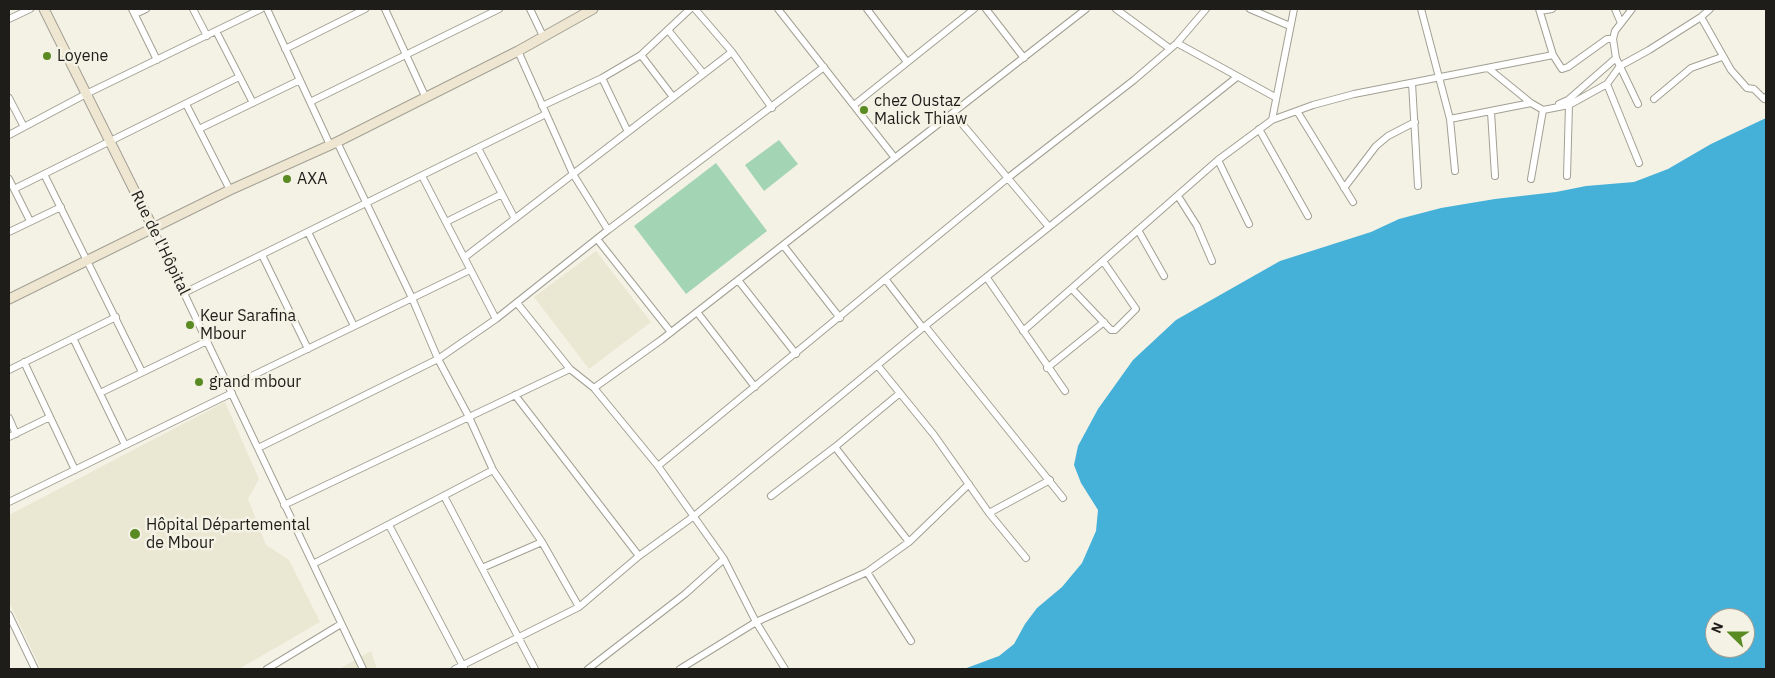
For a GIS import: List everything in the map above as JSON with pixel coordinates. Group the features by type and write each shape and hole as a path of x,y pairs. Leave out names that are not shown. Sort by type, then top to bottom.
{"main road":[{"name":"Rue de l'Hôpital","path":"44,9 153,228"},
{"path":"9,299 230,190 333,143 424,96 518,51 589,10"}],"street":[{"path":"9,19 30,9"},
{"path":"146,9 133,12 157,60"},
{"path":"193,9 206,36"},
{"path":"9,135 86,94 253,11 261,9"},
{"path":"267,9 310,102 364,202 412,298 438,359 470,417 493,470 542,542 579,608"},
{"path":"285,49 365,9"},
{"path":"385,9 424,96"},
{"path":"310,102 499,9"},
{"path":"530,9 543,36"},
{"path":"542,106 602,78 641,55 690,9"},
{"path":"695,9 732,52 772,108"},
{"path":"854,105 974,9"},
{"path":"986,9 1024,58"},
{"path":"594,388 697,312 1086,9"},
{"path":"1116,9 1169,48"},
{"path":"658,466 840,318 1008,177 1134,80 1177,43 1206,9"},
{"path":"1250,9 1290,26"},
{"path":"1272,120 1275,97 1294,9"},
{"path":"1421,9 1450,119 1455,171"},
{"path":"1552,9 1540,10 1553,55 1562,69 1568,67 1607,39 1613,39"},
{"path":"1615,9 1621,23"},
{"path":"1632,9 1621,23 1613,39 1616,58 1638,104"},
{"path":"1554,106 1569,105 1607,84 1620,66 1701,17 1710,9"},
{"path":"783,10 824,67 895,158"},
{"path":"870,10 907,62"},
{"path":"1701,17 1722,57 1747,88 1754,89 1764,99 1766,97"},
{"path":"668,30 703,73"},
{"path":"216,31 253,103"},
{"path":"1177,43 1275,97"},
{"path":"518,51 573,174 608,230"},
{"path":"465,257 732,52"},
{"path":"641,55 672,97"},
{"path":"1023,331 1218,160 1272,120 1312,105 1354,94 1440,79 1553,55"},
{"path":"1654,99 1691,68 1722,57"},
{"path":"1544,110 1568,100 1616,58"},
{"path":"258,448 438,359 496,319 608,230 824,67"},
{"path":"1488,68 1531,103 1544,110"},
{"path":"14,189 239,77"},
{"path":"455,669 464,667 579,608 639,556 694,516 924,327 1237,77"},
{"path":"602,78 628,132"},
{"path":"199,130 300,80"},
{"path":"1412,83 1418,186"},
{"path":"1607,84 1639,163"},
{"path":"9,98 24,128"},
{"path":"1450,119 1531,103"},
{"path":"186,104 230,190"},
{"path":"1567,176 1569,105"},
{"path":"1531,179 1544,110"},
{"path":"1296,111 1353,202"},
{"path":"1491,112 1495,176"},
{"path":"953,113 1049,227"},
{"path":"184,293 308,232 364,202 422,176 546,114"},
{"path":"1344,188 1376,146 1388,136 1415,122"},
{"path":"1259,129 1308,216"},
{"path":"478,148 515,219"},
{"path":"1218,160 1249,224"},
{"path":"44,174 142,372"},
{"path":"422,176 496,319"},
{"path":"9,179 30,221"},
{"path":"446,222 502,194"},
{"path":"1178,196 1197,226 1212,261"},
{"path":"9,232 61,207"},
{"name":"Rue de l'Hôpital","path":"153,228 363,669"},
{"path":"1138,230 1164,276"},
{"path":"308,232 354,326"},
{"path":"597,239 670,331"},
{"path":"783,245 840,318"},
{"path":"262,255 308,349"},
{"path":"1072,289 1113,331 1136,309 1103,261"},
{"path":"9,502 125,446 308,349 470,270"},
{"path":"986,278 1064,391"},
{"path":"738,280 796,354"},
{"path":"886,280 1063,498"},
{"path":"517,303 570,369 594,388 658,466 724,560 756,622 785,669"},
{"path":"697,312 755,387"},
{"path":"9,370 116,317"},
{"path":"1047,368 1104,322"},
{"path":"73,338 125,446"},
{"path":"100,393 206,341"},
{"path":"24,362 75,470"},
{"path":"878,366 969,484 989,513 1026,558"},
{"path":"284,505 570,369"},
{"path":"771,496 835,447 900,393"},
{"path":"515,395 639,556"},
{"path":"9,437 50,417"},
{"path":"9,418 16,434"},
{"path":"835,447 909,542"},
{"path":"313,564 493,470"},
{"path":"989,513 1050,480"},
{"path":"680,669 756,622 867,572 909,542 969,484"},
{"path":"444,496 535,669"},
{"path":"389,525 464,667"},
{"path":"482,568 542,542"},
{"path":"588,669 685,594 724,560"},
{"path":"867,572 911,641"},
{"path":"9,615 31,668"},
{"path":"267,669 341,624"}],"shaded area":[{"path":"596,251 651,322 589,369 534,297"},
{"name":"Hôpital Départemental de Mbour","path":"225,402 259,479 248,499 266,545 289,560 320,622 239,669 41,669 9,602 9,515"},
{"path":"371,651 377,669 339,669"}],"green space":[{"path":"779,140 798,164 764,191 745,165"},
{"path":"716,163 767,231 686,294 634,226"}],"water":[{"path":"1766,118 1766,669 964,669 999,656 1014,644 1037,608 1062,587 1082,563 1096,531 1098,510 1081,483 1074,465 1078,446 1098,409 1133,360 1176,320 1280,261 1371,232 1399,219 1441,208 1495,199 1556,192 1586,186 1634,182 1668,169 1711,144"}],"place":[{"name":"Loyene","path":"47,56"},
{"name":"chez Oustaz Malick Thiaw","path":"864,110"},
{"name":"AXA","path":"287,179"},
{"name":"Keur Sarafina Mbour","path":"190,325"},
{"name":"grand mbour","path":"199,382"},
{"name":"Hôpital Départemental de Mbour","path":"135,534"}]}
